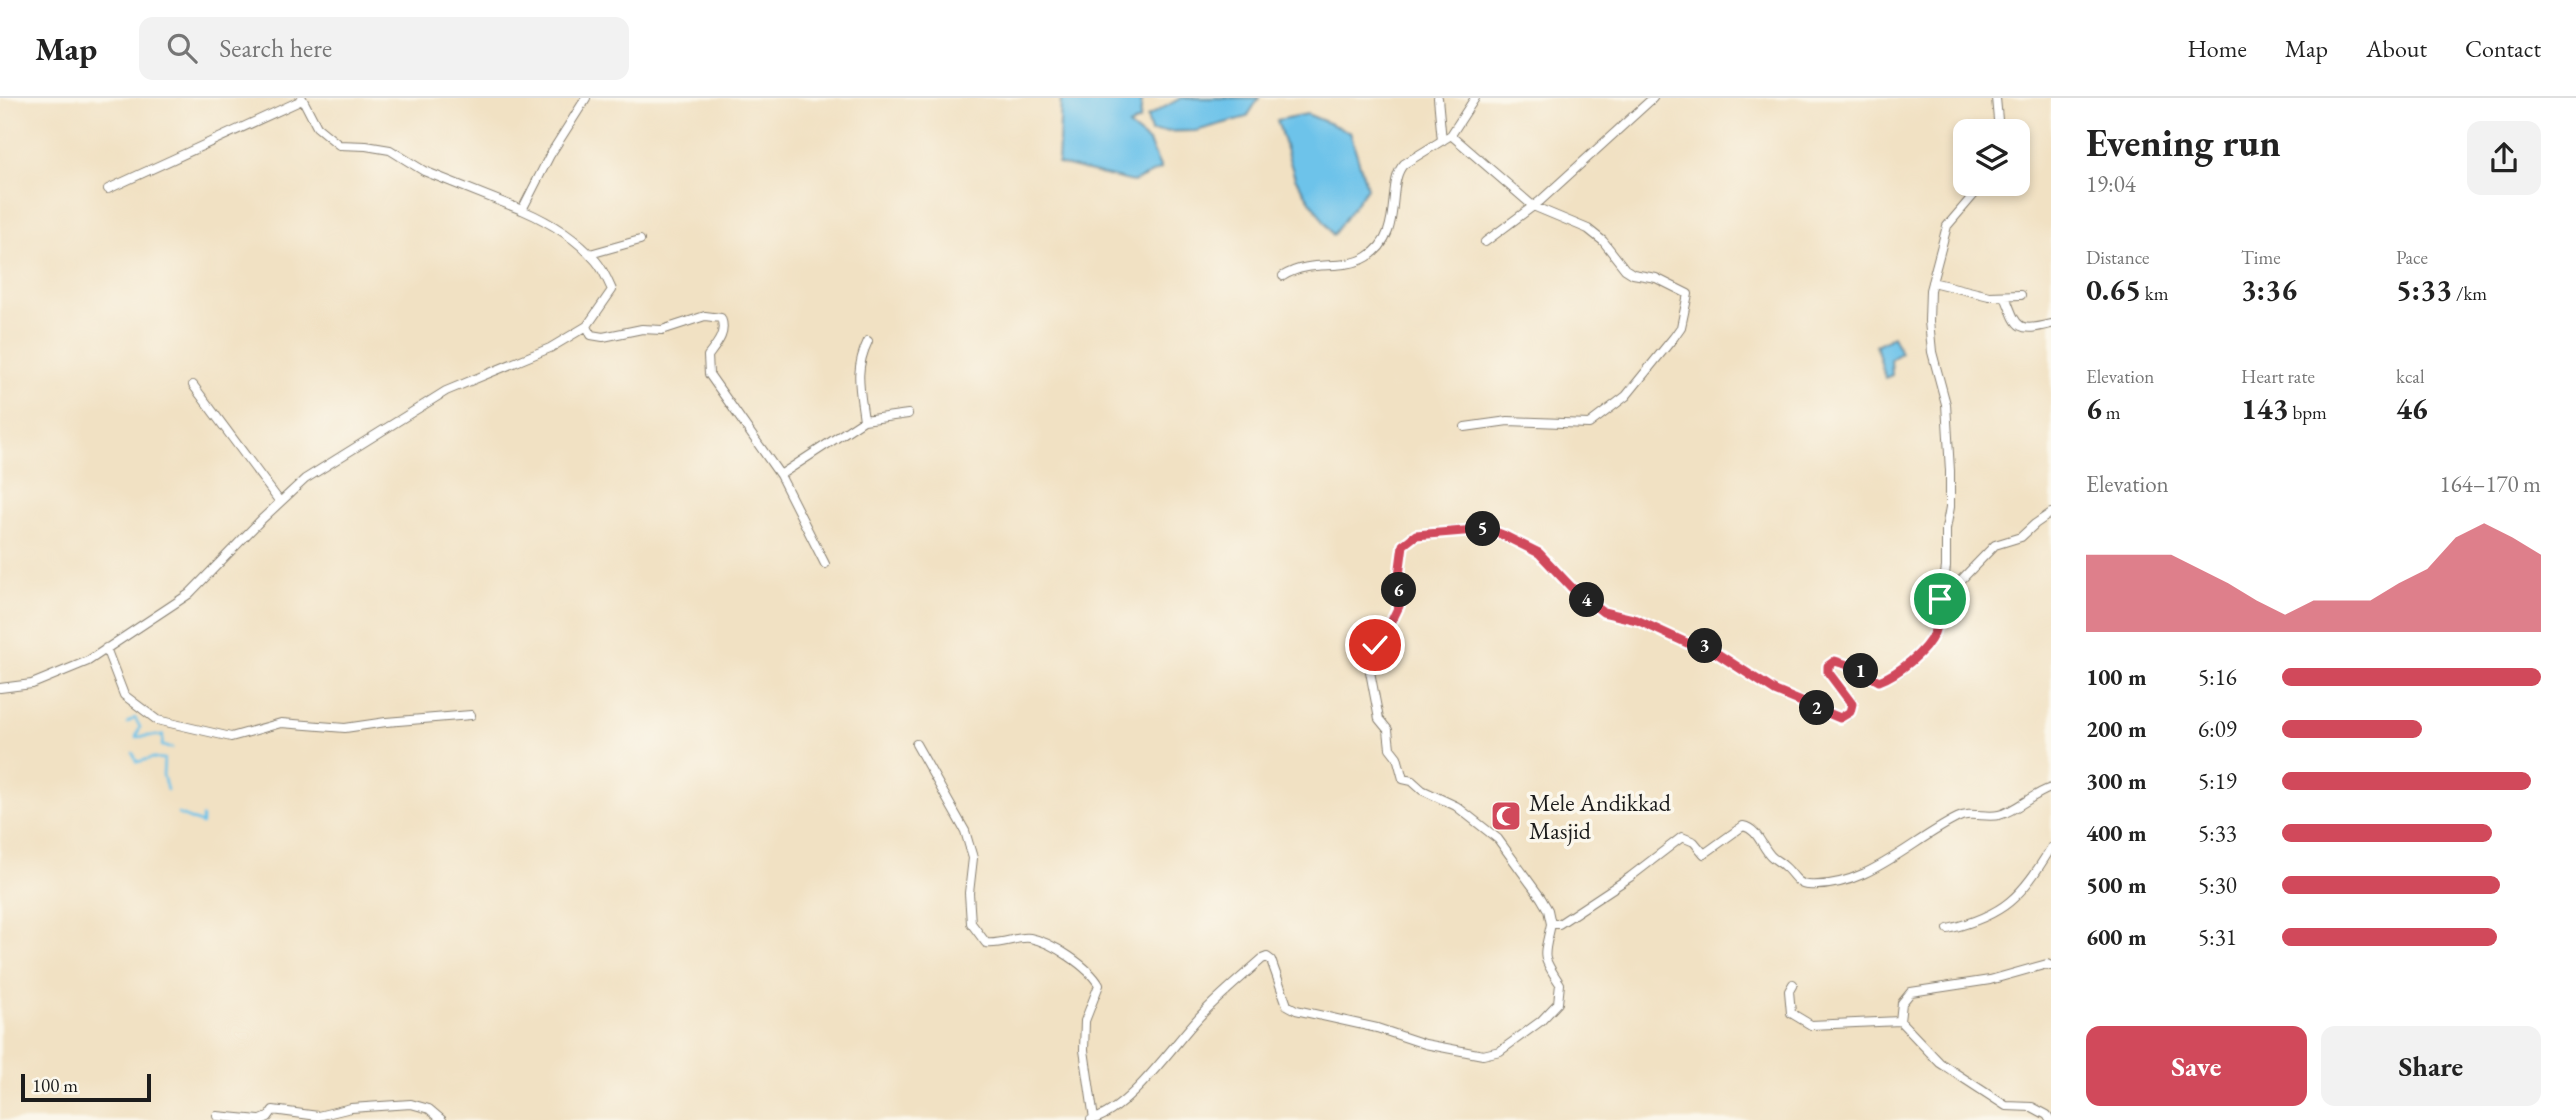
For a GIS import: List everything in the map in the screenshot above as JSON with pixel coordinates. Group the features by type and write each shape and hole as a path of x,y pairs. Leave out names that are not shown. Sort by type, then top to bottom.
{"street":[{"path":"522,210 550,155 586,98"},
{"path":"1438,98 1442,141"},
{"path":"1283,276 1307,265 1346,264 1368,256 1385,238 1394,213 1398,170 1451,135 1475,98"},
{"path":"1485,242 1533,206 1653,98"},
{"path":"1996,98 1998,119"},
{"path":"0,688 32,684 88,661 189,594 305,479 446,391 550,348 587,326 612,290 598,262 570,236 522,210 424,172 390,150 339,145 317,127 302,99 108,189"},
{"path":"1451,135 1533,206 1588,229 1603,242 1625,269 1633,274 1656,278 1688,294 1681,327 1626,396 1588,424 1508,421 1465,427"},
{"path":"916,744 965,831 973,858 969,893 971,923 980,937 986,943 998,945 1029,937 1067,954 1092,973 1099,985 1085,1021 1086,1072 1092,1120 1100,1118 1130,1096 1209,1006 1267,957 1271,960 1287,1005 1296,1010 1377,1028 1425,1044 1483,1055 1500,1051 1541,1021 1558,1003 1560,984 1543,953 1551,924 1541,898 1497,839 1456,806 1422,790 1412,781 1403,779 1397,757 1390,748 1388,730 1379,719 1368,661 1399,606 1398,583 1403,545 1416,535 1487,529 1539,553 1573,589 1603,612 1637,620 1687,643 1704,645 1775,691 1840,718 1850,712 1852,704 1828,672 1828,666 1835,661 1879,681 1899,672 1927,645 1933,634 1944,586 1950,471 1946,404 1932,352 1929,321 1932,282 1947,226 1973,196"},
{"path":"590,254 640,240"},
{"path":"1932,282 1989,296 2021,295"},
{"path":"2005,296 2016,324 2022,328 2051,324"},
{"path":"587,326 595,338 642,329 662,330 705,316 721,318 724,326 721,338 708,356 709,374 780,475 825,564"},
{"path":"863,420 857,372 868,341"},
{"path":"193,385 280,502"},
{"path":"780,475 863,420 908,414"},
{"path":"1944,586 1961,580 1995,545 2021,537 2051,513"},
{"path":"106,648 124,695 158,720 231,737 281,723 345,728 471,715"},
{"path":"1551,924 1559,924 1630,877 1682,837 1694,842 1704,854 1737,830 1747,826 1757,835 1772,857 1798,882 1807,886 1830,884 1858,877 1876,868 1960,816 2004,814 2051,788"},
{"path":"1948,929 1975,923 2010,904 2032,878 2051,848"},
{"path":"1900,1021 1902,1003 1911,992 1990,980 2048,964 2051,966"},
{"path":"1793,984 1789,991 1791,1013 1811,1025 1900,1021 1940,1063 2006,1106 2032,1107 2047,1115 2050,1120"},
{"path":"217,1116 260,1120 268,1117 273,1110 318,1116 351,1108 411,1104 429,1109 442,1120"}],"water":[{"path":"1061,98 1142,98 1140,120 1129,126 1149,142 1161,169 1133,182 1058,164"},
{"path":"1181,98 1259,98 1247,117 1196,131 1151,132 1147,117"},
{"path":"1307,114 1350,132 1367,188 1333,235 1295,178 1277,120"},
{"path":"1893,336 1901,353 1891,359 1892,375 1885,378 1876,345"}],"waterway":[{"path":"127,723 135,718 140,727 136,737 163,735 162,746 172,748"},
{"path":"133,753 137,762 153,758 164,759 163,775 167,790"},
{"path":"178,814 202,824 202,817"}],"place":[{"name":"Mele Andikkad Masjid","path":"1506,816"}],"route":[{"path":"1375,645 1387,631 1399,606 1398,583 1403,545 1416,535 1487,529 1539,553 1573,589 1603,612 1637,620 1687,643 1704,645 1775,691 1840,718 1850,712 1852,704 1828,672 1828,666 1835,661 1879,681 1899,672 1927,645 1933,634 1940,599"}]}
